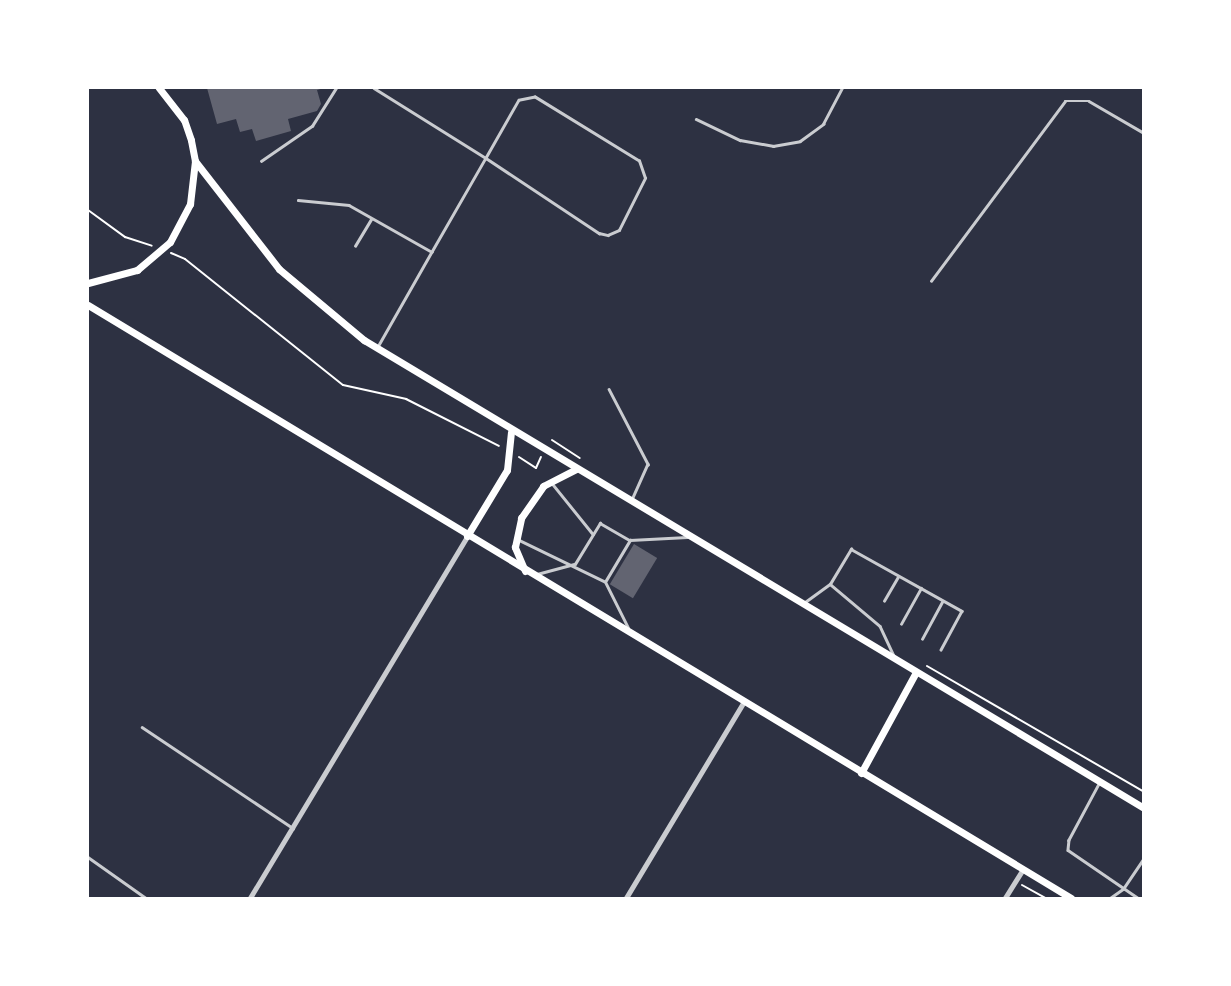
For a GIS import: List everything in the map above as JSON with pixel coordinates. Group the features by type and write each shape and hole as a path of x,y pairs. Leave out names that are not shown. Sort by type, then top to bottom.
{"main road":[{"path":"88,283 136,270 170,242 190,204 195,161 184,121 173,103 159,88"},
{"path":"168,88 173,103"},
{"path":"195,161 279,269 332,317 377,348 511,432 1143,808"},
{"path":"88,305 528,573 1071,898"},
{"path":"467,536 507,470 511,432"},
{"path":"528,573 515,539 533,497 550,481 576,469"},
{"path":"861,773 915,674"}],"street":[{"path":"250,898 467,536"},
{"path":"626,898 744,702"},
{"path":"1005,898 1023,869"}],"lane":[{"path":"261,161 312,126 336,88"},
{"path":"374,88 486,159 608,235 619,230 645,178 639,160 535,97 519,100 486,159 377,348"},
{"path":"696,119 740,140 773,146 800,141 823,124 842,88"},
{"path":"931,281 1065,101 1089,101 1143,133"},
{"path":"298,200 342,203 432,252"},
{"path":"355,246 372,218"},
{"path":"610,389 648,464 631,502"},
{"path":"550,481 593,534"},
{"path":"528,573 575,564 600,523 630,540 687,537"},
{"path":"515,539 575,564 605,582 631,635"},
{"path":"605,582 630,540"},
{"path":"800,605 830,584 852,549 962,611 941,650"},
{"path":"884,601 898,575"},
{"path":"830,584 880,626 896,663"},
{"path":"901,624 921,588"},
{"path":"922,639 943,600"},
{"path":"142,727 292,828"},
{"path":"1099,784 1069,841 1068,850 1138,898"},
{"path":"88,857 146,898"},
{"path":"1110,898 1123,889 1143,858"}],"path":[{"path":"1016,881 1045,898"}],"building":[{"path":"207,88 324,88 317,90 321,104 317,111 288,119 291,131 256,141 252,129 240,132 236,119 217,124"},
{"path":"634,544 657,558 633,598 610,584"}]}
